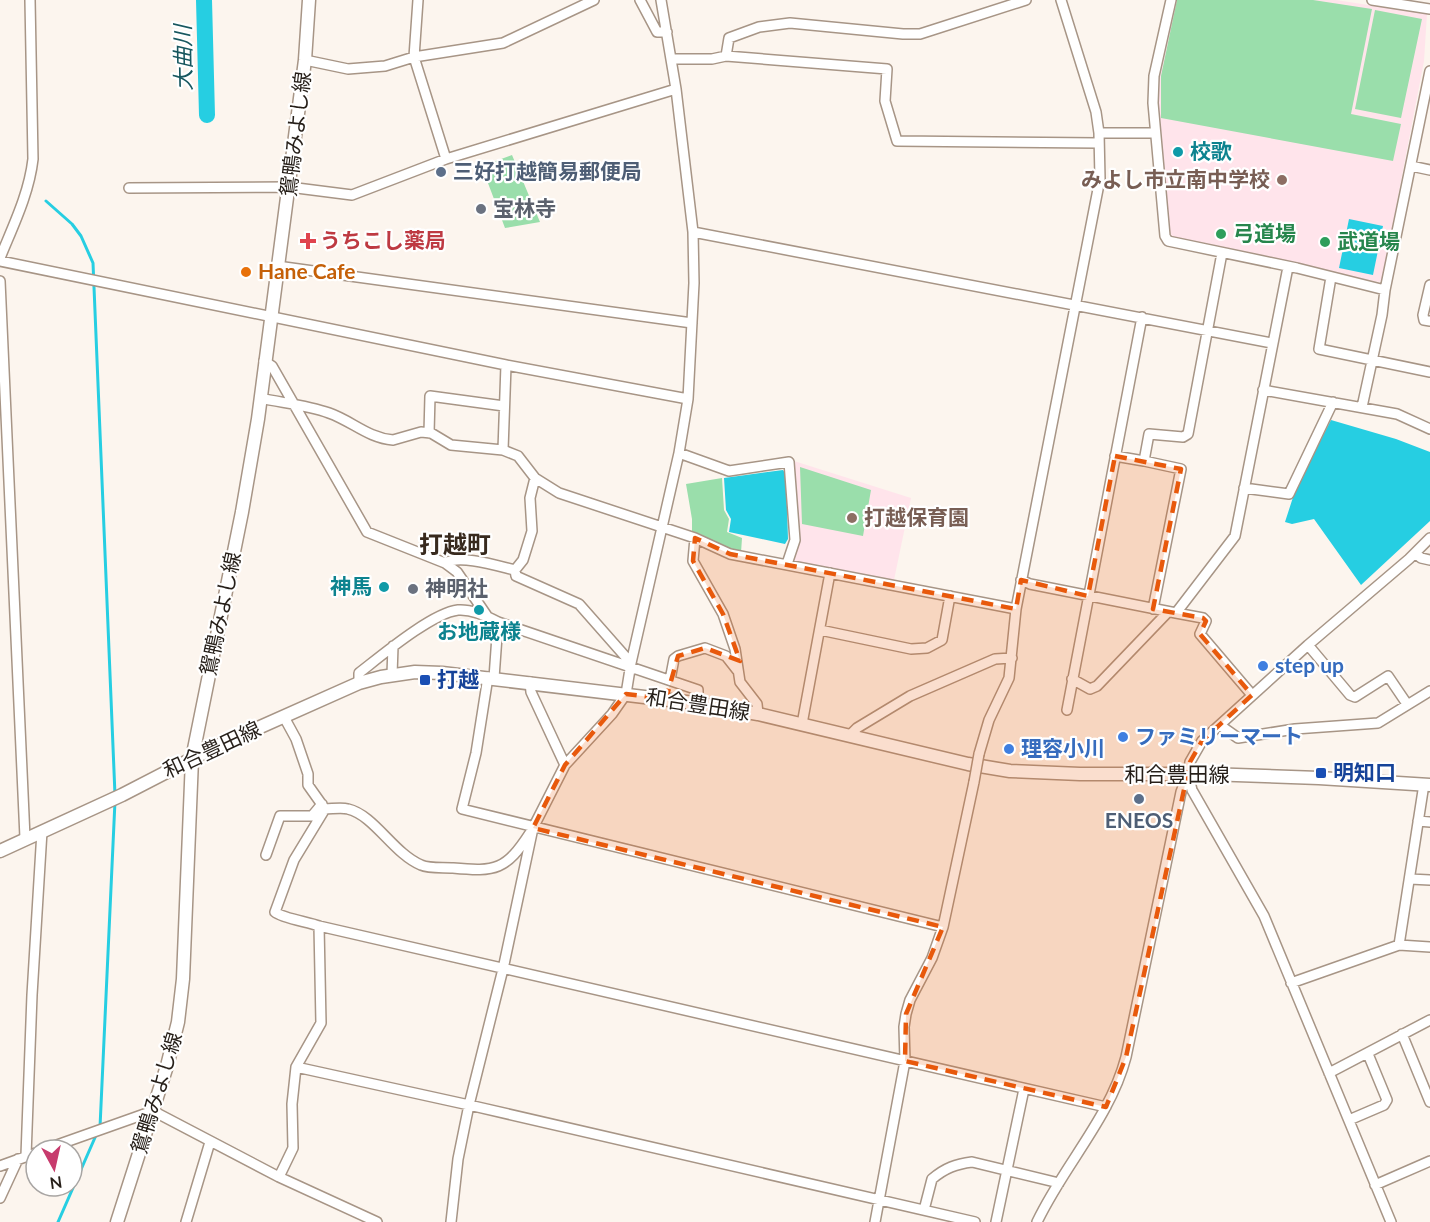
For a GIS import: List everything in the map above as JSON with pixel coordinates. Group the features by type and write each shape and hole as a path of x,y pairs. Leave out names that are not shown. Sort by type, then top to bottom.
{"main road":[{"name":"鴛鴨みよし線","path":"117,1222 171,1052 182,996 192,759 242,512 260,398 305,60 309,0"},
{"name":"和合豊田線","path":"0,851 122,795 192,759 359,683 415,672 530,682 698,704 758,714 968,764 1010,771 1319,778 1427,784"}],"street":[{"path":"30,0 33,159 27,188 0,260 688,399"},
{"path":"418,0 414,57 446,159"},
{"path":"305,60 348,69 385,66 414,57 503,43 594,0"},
{"path":"640,0 657,32 667,32"},
{"path":"266,855 280,816 312,816 323,806 346,808 361,814 393,846 422,865 483,871 496,869 512,856 533,828 565,765 612,714 626,694 661,526 679,453 688,399 692,323 693,232 672,58 661,0"},
{"path":"726,56 729,38 759,27 790,23 920,34 1026,0"},
{"path":"875,1222 905,1060 906,1014 910,1000 932,958 943,927 989,720 1009,678 1021,580 1100,179 1099,138 1091,93 1061,0"},
{"path":"1172,0 1154,76 1153,103 1165,236 1168,241 1385,290"},
{"path":"1372,0 1430,9"},
{"path":"672,58 712,59 726,56 887,69 885,101 897,141 1099,138 1155,133"},
{"path":"1362,407 1430,71"},
{"path":"129,189 289,187 352,195 446,159 676,89"},
{"path":"1411,166 1430,170"},
{"path":"693,232 1272,343"},
{"path":"1143,461 1149,434 1183,437 1188,434 1222,252"},
{"path":"277,266 692,323"},
{"path":"1072,680 1090,689 1097,686 1172,612 1235,536 1288,267"},
{"path":"1331,277 1319,349 1430,372"},
{"path":"0,281 25,838"},
{"path":"1430,285 1423,315 1424,320 1430,321"},
{"path":"1066,710 1142,317"},
{"path":"264,361 272,366 367,532 445,563 457,572 487,616"},
{"path":"503,450 506,364"},
{"path":"1263,390 1397,414 1430,429"},
{"path":"429,433 430,396 504,406"},
{"path":"260,398 328,412 365,433 388,440 422,432 429,433 451,445 503,450 518,456 535,478 569,497 695,538 730,554 1016,609"},
{"path":"1244,488 1289,494 1333,402"},
{"path":"679,453 729,471 789,462 795,540 787,564"},
{"path":"1115,456 1181,469 1153,609"},
{"path":"535,478 530,498 532,531 523,560 515,570 516,576 579,604 631,665"},
{"path":"695,538 693,561 723,614 735,649 738,672 744,689 757,704 758,714"},
{"path":"1037,1222 1106,1107 1119,1081 1126,1057 1181,792 1190,762 1202,741 1430,538"},
{"path":"1415,553 1421,558 1430,560"},
{"path":"445,563 452,559 515,570"},
{"path":"802,724 830,573"},
{"path":"1021,580 1030,584 1203,618 1206,621 1200,634 1252,695"},
{"path":"820,630 911,649 927,648 942,640 951,596"},
{"path":"470,612 478,604"},
{"path":"359,683 359,673 393,646 446,612 461,610 487,616 498,622 631,665 698,690 698,704"},
{"path":"498,622 491,678 462,809 943,927"},
{"path":"1308,645 1355,697 1388,676 1407,704"},
{"path":"392,675 393,646"},
{"path":"670,680 674,659 705,648 726,656 738,672"},
{"path":"849,736 857,728 910,696 995,658 1012,658"},
{"path":"530,682 531,692 565,765"},
{"path":"1221,726 1238,738 1295,729 1378,723 1430,691"},
{"path":"284,717 296,739 308,774 308,785 323,806"},
{"path":"1188,774 1192,790 1257,901 1391,1222"},
{"path":"1399,945 1418,821 1427,784"},
{"path":"323,806 294,860 275,912 279,916 1106,1107"},
{"path":"1418,821 1430,822"},
{"path":"451,1222 458,1159 469,1105 503,969 533,828"},
{"path":"0,1198 22,1158 42,831"},
{"path":"1410,879 1430,880"},
{"path":"279,1177 293,1148 292,1104 296,1067 321,1023 319,926"},
{"path":"1291,983 1399,945 1430,947"},
{"path":"1329,1073 1430,1020"},
{"path":"1402,1034 1430,1102"},
{"path":"1349,1120 1384,1105 1387,1100 1368,1054"},
{"path":"296,1067 975,1222"},
{"path":"996,1222 1024,1089"},
{"path":"77,1138 153,1111 279,1177 377,1222"},
{"path":"186,1222 210,1142"},
{"path":"0,1166 22,1158"},
{"path":"1375,1185 1430,1161"},
{"path":"924,1210 932,1179 950,1166 972,1162 1059,1183"}],"highlighted area":[{"path":"1115,456 1181,469 1153,609 1203,618 1206,621 1200,634 1252,695 1202,741 1190,762 1126,1057 1106,1107 905,1061 906,1014 943,927 533,828 565,765 626,694 666,699 678,656 705,648 740,661 723,614 693,561 695,538 730,554 1016,609 1021,580 1088,596"}],"shaded area":[{"name":"みよし市立南中学校","path":"1177,0 1336,0 1427,14 1424,61 1382,280 1379,282 1361,279 1174,239 1170,234 1158,126 1159,74"},
{"name":"打越保育園","path":"794,461 911,498 894,580 790,562 799,538"}],"green space":[{"path":"1177,0 1313,0 1372,9 1351,114 1401,124 1393,161 1161,118 1161,76"},
{"path":"1375,10 1422,19 1401,118 1355,109"},
{"path":"512,155 540,222 505,228 483,170 493,162"},
{"path":"800,467 871,490 863,536 802,524"},
{"path":"722,478 724,510 729,519 727,532 742,538 741,553 692,534 686,484"}],"water":[{"path":"1349,219 1383,226 1373,275 1339,268"},
{"path":"1331,420 1396,439 1430,452 1430,521 1361,585 1314,519 1292,524 1285,522 1296,488"},
{"path":"783,470 786,475 788,539 785,544 729,532 731,519 726,510 724,478"}],"waterway":[{"name":"大曲川","path":"204,0 207,115"},
{"path":"46,201 72,224 81,236 93,263 115,795"},
{"path":"100,1127 115,801"},
{"path":"58,1222 97,1133"}],"place":[{"name":"校歌","path":"1178,152"},
{"name":"三好打越簡易郵便局","path":"441,172"},
{"name":"みよし市立南中学校","path":"1282,180"},
{"name":"宝林寺","path":"481,209"},
{"name":"弓道場","path":"1221,234"},
{"name":"うちこし薬局","path":"308,241"},
{"name":"武道場","path":"1325,242"},
{"name":"Hane Cafe","path":"246,272"},
{"name":"打越保育園","path":"852,518"},
{"name":"神馬","path":"384,587"},
{"name":"神明社","path":"413,589"},
{"name":"お地蔵様","path":"479,610"},
{"name":"step up","path":"1263,666"},
{"name":"打越","path":"425,680"},
{"name":"ファミリーマート","path":"1123,737"},
{"name":"理容小川","path":"1009,749"},
{"name":"明知口","path":"1321,773"},
{"name":"ENEOS","path":"1139,799"}],"district":[{"name":"打越町","path":"455,545"}]}
